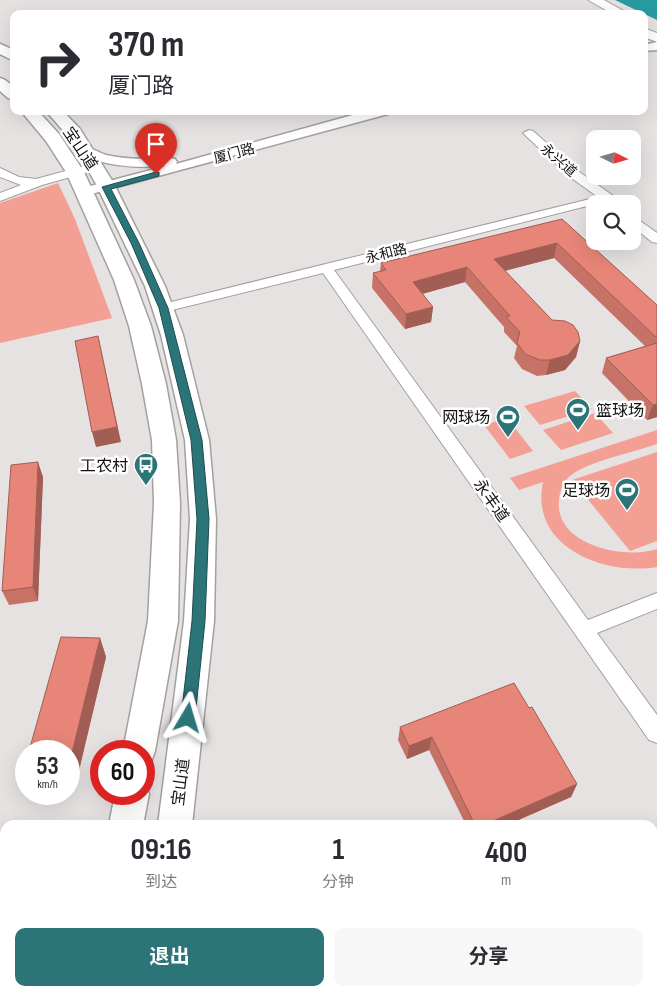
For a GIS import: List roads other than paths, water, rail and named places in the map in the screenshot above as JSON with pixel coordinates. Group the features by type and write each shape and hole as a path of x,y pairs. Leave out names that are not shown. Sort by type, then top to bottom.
{"main road":[{"path":"589,2 600,10"},
{"path":"589,2 612,10"},
{"name":"宝山道","path":"33,115 53,138 88,172 135,243 164,308 197,440 203,519 199,621 176,820"},
{"name":"宝山道","path":"61,115 88,172 140,326 154,384 164,440 167,503 163,621 141,740"},
{"path":"127,820 130,805"}],"street":[{"name":"厦门路","path":"88,172 185,160 351,115"},
{"name":"厦门路","path":"88,172 364,115"},
{"name":"永兴道","path":"529,133 574,174 603,195"},
{"path":"0,197 38,182 88,172 96,156 132,162 162,163 185,160"},
{"path":"0,172 8,178 23,182 38,182"},
{"name":"永和路","path":"164,308 586,207"},
{"path":"641,226 657,239"},
{"name":"永丰道","path":"326,268 657,733"},
{"path":"584,630 657,602"}],"water":[{"path":"615,0 657,0 657,20 648,16 648,10 636,10"}],"place":[{"name":"篮球场","path":"578,431"},
{"name":"网球场","path":"508,438"},
{"name":"工农村","path":"146,486"},
{"name":"足球场","path":"627,511"}]}
